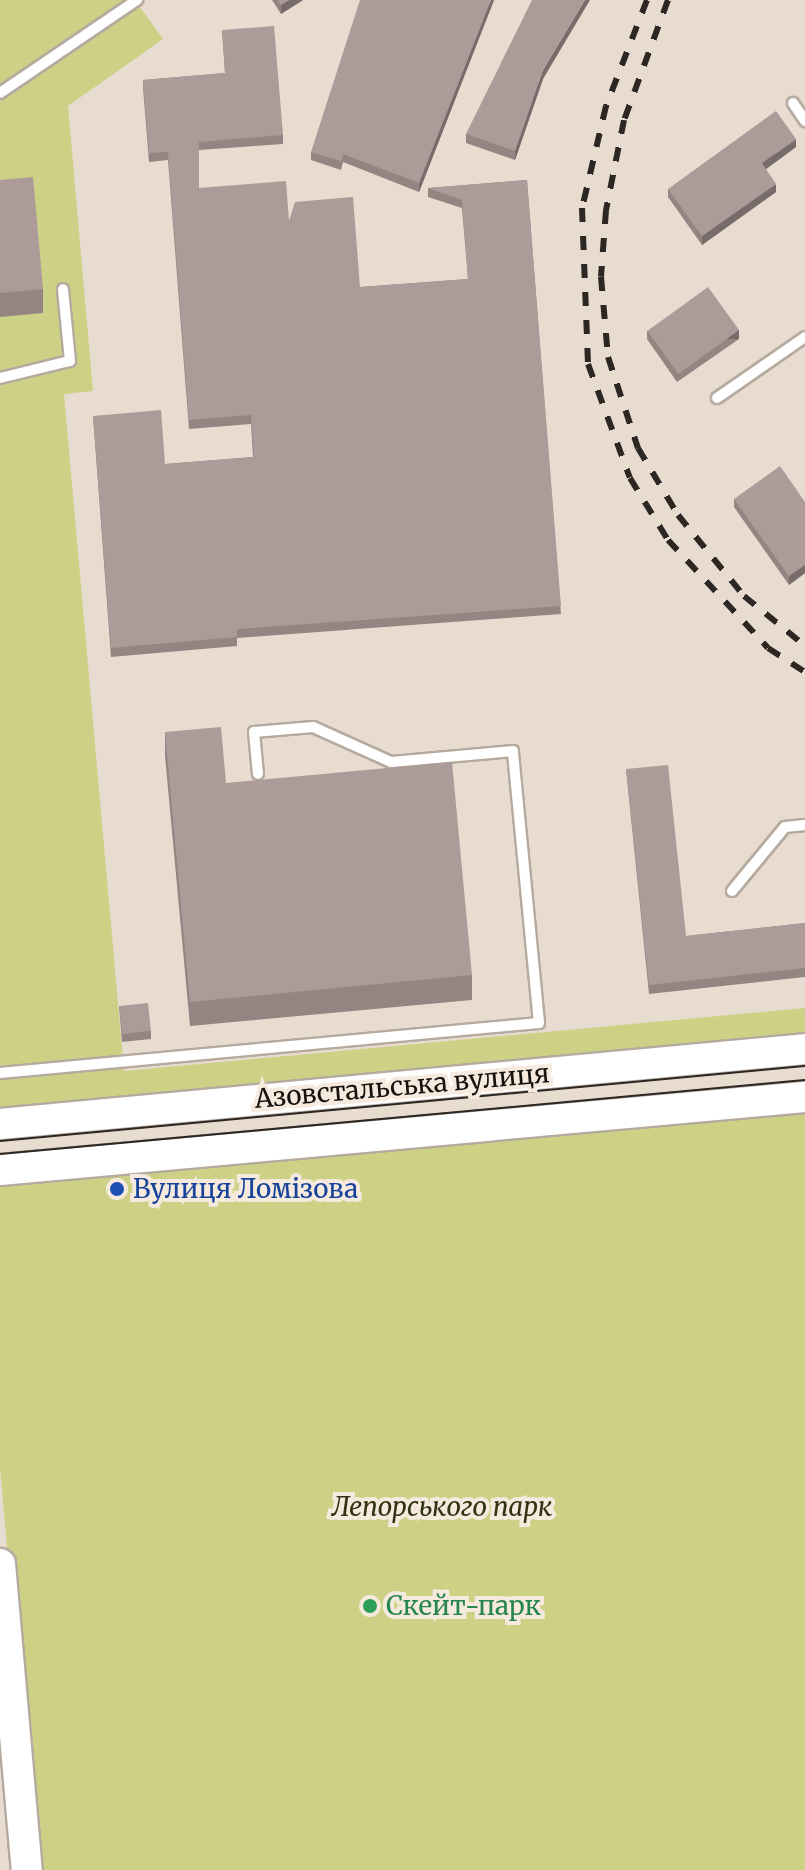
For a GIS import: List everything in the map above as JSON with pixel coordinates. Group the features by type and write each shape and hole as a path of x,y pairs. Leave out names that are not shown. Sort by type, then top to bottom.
{"street":[{"name":"Азовстальська вулиця","path":"0,1124 805,1049"},
{"name":"Азовстальська вулиця","path":"0,1170 805,1097"},
{"path":"0,1564 8,1739 27,1870"}],"lane":[{"path":"0,93 137,0"},
{"path":"793,103 805,121"},
{"path":"0,378 70,361 63,289"},
{"path":"717,398 805,337"},
{"path":"0,1073 539,1023 513,751 391,762 313,727 254,732 258,774"},
{"path":"732,891 785,827 805,825"}],"green space":[{"path":"0,0 135,0 163,39 68,106 93,391 64,394 124,1071 805,1008 805,1035 0,1110"},
{"name":"Лепорського парк","path":"805,1109 805,1870 36,1870 0,1468 0,1184"}],"building":[{"path":"360,0 491,0 419,183 343,154 341,161 311,152"},
{"path":"532,0 585,0 543,70 515,151 466,134"},
{"path":"274,26 283,135 199,142 199,188 286,181 289,221 295,202 353,197 360,287 468,279 462,200 428,188 527,180 561,606 237,629 237,637 111,648 93,416 161,410 165,464 254,457 251,415 189,420 168,152 149,153 143,80 225,73 222,30"},
{"path":"776,111 796,139 762,163 776,184 702,236 668,189"},
{"path":"33,177 43,289 0,293 0,180"},
{"path":"708,287 739,330 678,374 647,331"},
{"path":"780,466 805,502 805,565 789,576 734,499"},
{"path":"221,727 226,783 452,762 472,975 190,1002 165,732"},
{"path":"668,765 686,936 805,923 805,968 649,985 626,769"},
{"path":"148,1003 151,1031 122,1034 119,1006"}],"tram line":[{"path":"0,1141 805,1066"},
{"path":"0,1154 805,1080"}],"railway":[{"path":"647,0 606,106 582,208 588,364 630,478 668,540 768,648 805,672"},
{"path":"668,0 624,120 606,210 601,277 608,357 638,448 678,515 744,596 805,646"}],"place":[{"name":"Вулиця Ломізова","path":"117,1189"},
{"name":"Скейт-парк","path":"370,1606"}]}
